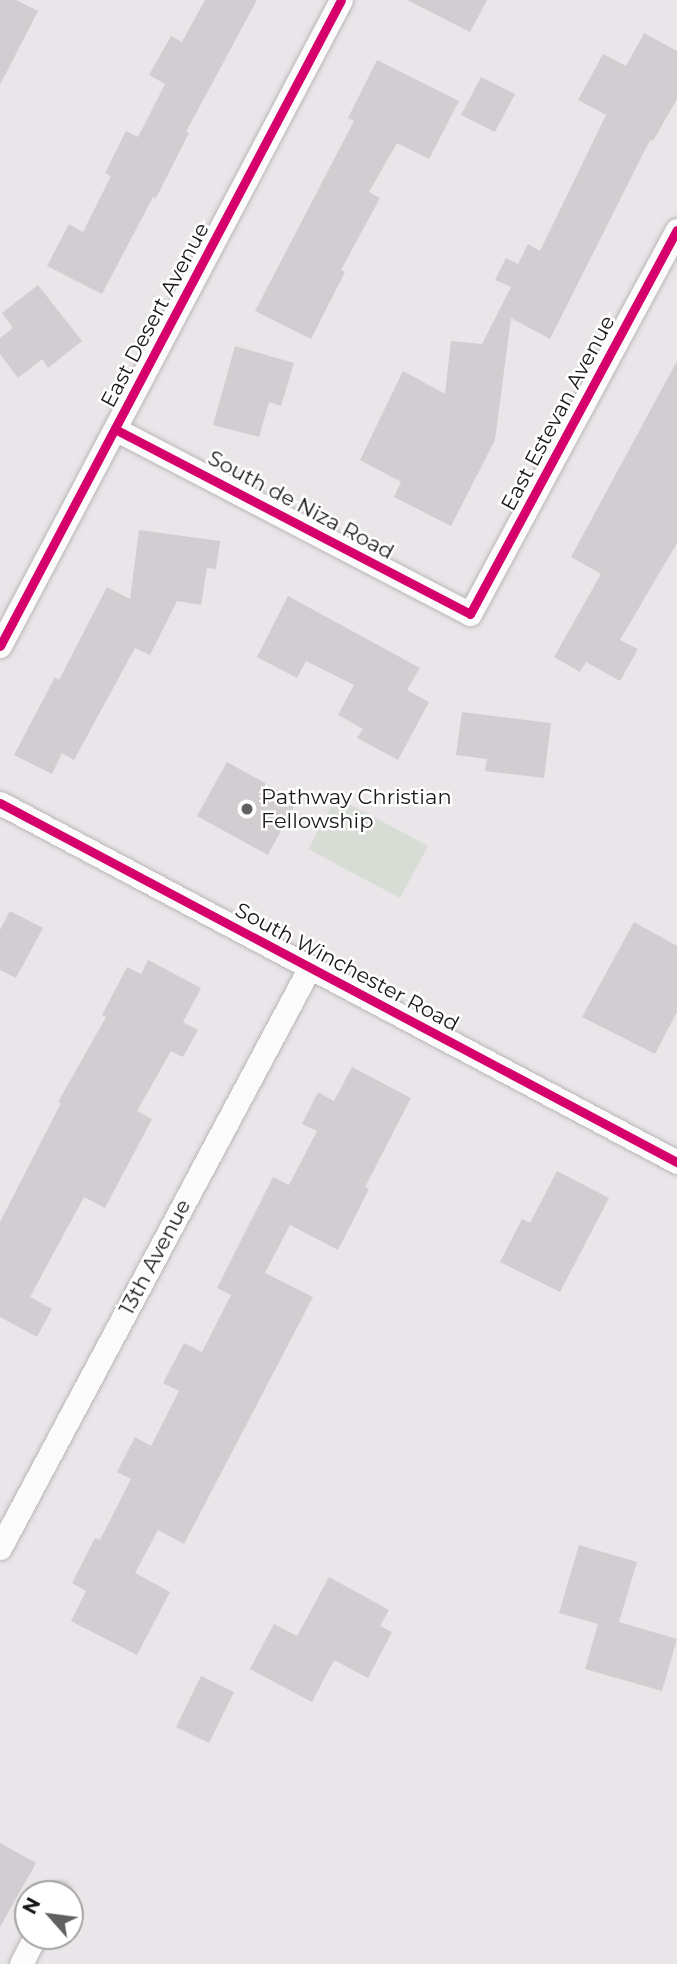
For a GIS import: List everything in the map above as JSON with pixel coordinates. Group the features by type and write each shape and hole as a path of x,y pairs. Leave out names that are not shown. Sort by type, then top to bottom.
{"street":[{"name":"East Desert Avenue","path":"0,646 341,0"},
{"name":"East Estevan Avenue","path":"470,614 677,230"},
{"name":"South de Niza Road","path":"115,429 299,522 470,614"},
{"name":"South Winchester Road","path":"0,803 674,1155"},
{"name":"13th Avenue","path":"0,1548 310,967"}],"shaded area":[{"path":"336,797 428,846 400,898 308,849"}],"building":[{"path":"0,0 16,0 38,11 0,85"},
{"path":"205,0 257,0 186,132 189,133 156,198 153,197 102,294 47,266 69,224 83,232 111,176 105,173 126,131 138,137 165,84 149,75 171,36 182,42"},
{"path":"407,0 487,0 470,32"},
{"path":"644,33 677,51 677,99 653,141 650,140 550,339 511,318 495,440 451,526 394,497 401,482 360,460 403,371 445,394 451,341 482,344 511,287 495,280 506,258 518,264 528,244 540,251 606,115 578,100 603,54 626,66"},
{"path":"377,60 459,101 429,159 397,143 369,192 380,198 341,270 345,272 311,339 255,311 354,121 348,118"},
{"path":"481,77 515,94 495,132 461,115"},
{"path":"38,285 82,341 48,368 42,359 18,378 0,354 0,338 13,328 2,313"},
{"path":"235,346 294,363 281,406 269,402 259,437 213,425"},
{"path":"677,361 677,543 620,640 638,649 620,681 586,662 580,672 554,657 601,574 571,557"},
{"path":"139,530 220,541 216,569 207,568 201,605 177,601 150,655 135,648 74,760 62,753 52,774 14,755 55,677 59,680 107,587 130,599"},
{"path":"288,596 420,668 407,690 429,702 398,760 357,738 363,729 338,715 354,685 306,661 297,678 257,657"},
{"path":"462,712 551,723 544,778 485,771 487,759 456,755"},
{"name":"Pathway Christian Fellowship","path":"227,762 297,801 268,855 197,816"},
{"path":"10,911 43,928 16,978 0,970 0,930"},
{"path":"634,922 677,946 677,1012 655,1054 582,1017"},
{"path":"148,960 201,988 183,1022 198,1030 183,1057 171,1051 137,1111 152,1119 105,1208 84,1197 30,1297 52,1309 37,1337 0,1317 0,1222 61,1103 58,1102 106,1017 102,1015 127,967 141,974"},
{"path":"352,1067 411,1098 365,1187 369,1189 338,1250 290,1225 265,1273 313,1297 184,1544 158,1530 135,1573 170,1592 137,1655 71,1621 86,1591 72,1583 95,1538 100,1540 131,1479 117,1472 135,1437 151,1446 179,1391 163,1383 184,1343 202,1352 231,1295 217,1288 273,1177 289,1185 317,1131 302,1124 318,1092 334,1101"},
{"path":"557,1171 609,1198 560,1292 500,1262 522,1219 530,1223"},
{"path":"579,1545 637,1562 619,1622 677,1639 662,1691 585,1669 598,1624 559,1613"},
{"path":"329,1577 389,1610 380,1626 392,1632 368,1678 334,1660 312,1702 250,1669 274,1624 297,1636"},
{"path":"201,1676 234,1692 209,1743 176,1727"},
{"path":"0,1843 36,1863 26,1880 14,1880 14,1902 0,1927"}],"cycle path":[{"path":"0,646 341,0"},
{"path":"115,429 470,614 677,230"},
{"path":"0,803 677,1162"}],"place":[{"name":"Pathway Christian Fellowship","path":"247,809"}]}
